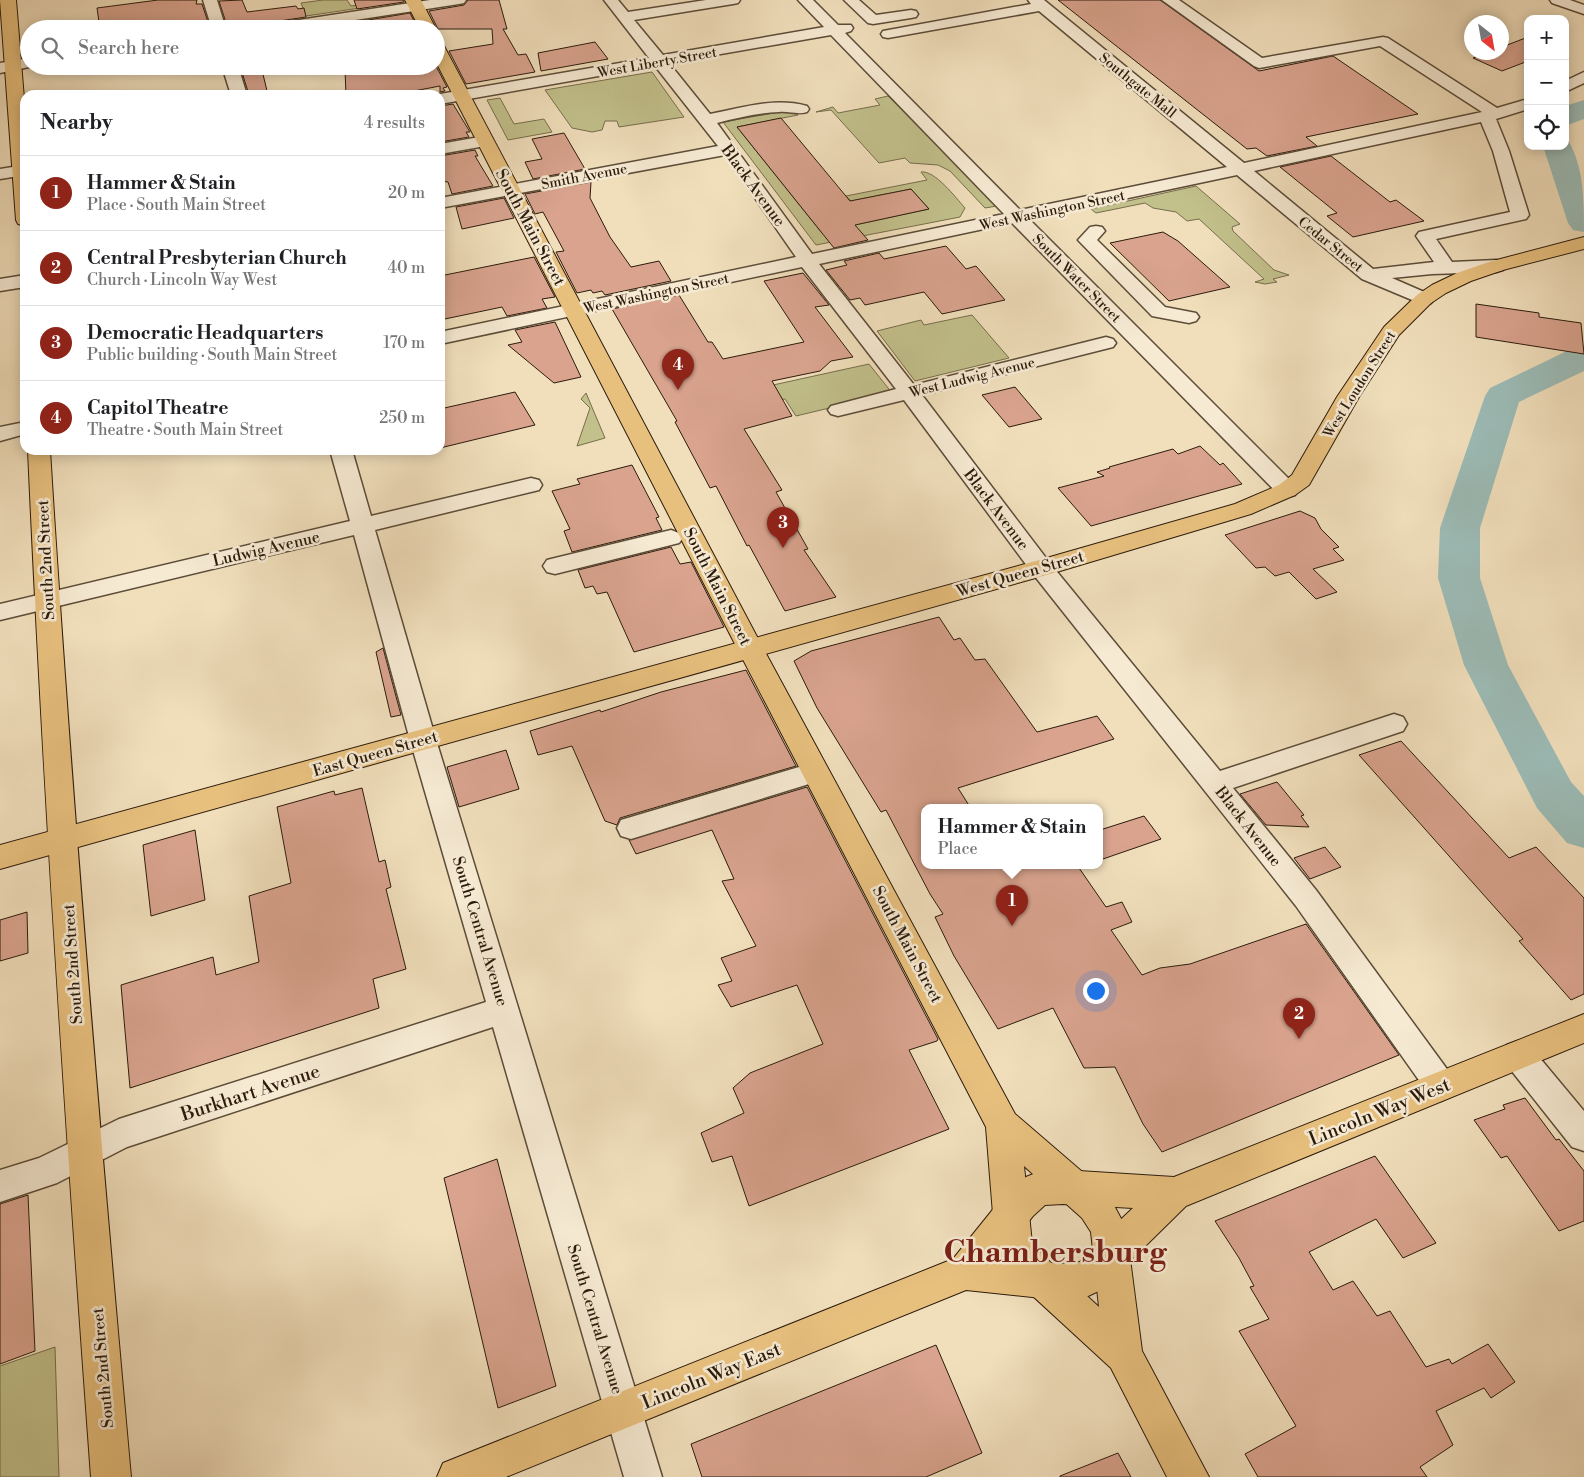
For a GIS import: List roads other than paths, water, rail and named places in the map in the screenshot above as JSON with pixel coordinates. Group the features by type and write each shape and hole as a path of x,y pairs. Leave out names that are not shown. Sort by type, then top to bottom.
{"main road":[{"path":"8,0 20,135"},
{"path":"415,3 424,20"},
{"name":"South Main Street","path":"445,63 750,648 1003,1125 1075,1188"},
{"name":"West Loudon Street","path":"1288,490 1301,480 1348,398 1391,331 1424,299 1456,281 1496,266 1584,243"},
{"name":"South 2nd Street","path":"39,455 47,600 84,1151 111,1477"},
{"name":"West Queen Street","path":"750,648 1243,510 1288,490"},
{"name":"East Queen Street","path":"0,857 750,648"},
{"name":"Lincoln Way West","path":"1111,1254 1174,1194 1584,1028"},
{"name":"South Main Street","path":"1003,1125 1011,1216"},
{"path":"1124,1355 1108,1228 1103,1216 1075,1188 1038,1189 1028,1196 1011,1216 1013,1239 1017,1252 1024,1262 1124,1355 1189,1477"},
{"name":"Lincoln Way West","path":"1075,1188 1174,1194"},
{"name":"Lincoln Way East","path":"966,1272 1011,1216"},
{"path":"1044,1280 1073,1282 1086,1279 1096,1273 1111,1254"},
{"name":"Lincoln Way East","path":"457,1477 966,1272 1044,1280"}],"street":[{"path":"210,0 216,20"},
{"path":"318,20 415,3 459,0"},
{"name":"Black Avenue","path":"611,0 729,149 808,262 910,392 1041,568 1306,898 1441,1086"},
{"path":"625,18 733,0"},
{"name":"South Water Street","path":"805,0 1017,218 1288,490"},
{"path":"825,0 928,103"},
{"path":"851,0 873,20 928,11"},
{"path":"1169,0 1259,63 1383,41 1492,116 1520,215 1425,236 1447,268"},
{"path":"1557,0 1584,10"},
{"path":"888,34 1039,3"},
{"name":"Southgate Mall","path":"1039,3 1242,170"},
{"name":"West Liberty Street","path":"445,98 852,27"},
{"path":"233,75 237,90"},
{"path":"1569,85 1584,77"},
{"name":"West Washington Street","path":"445,337 1242,170 1492,116 1525,105"},
{"path":"706,120 778,106 794,106 801,109"},
{"path":"445,148 485,141"},
{"name":"Smith Avenue","path":"445,202 729,149"},
{"path":"581,168 651,157"},
{"name":"Cedar Street","path":"1242,170 1369,275 1496,266"},
{"path":"0,174 20,171"},
{"name":"South Water Street","path":"1024,199 1038,213"},
{"path":"1096,231 1087,240 1159,312 1189,317"},
{"path":"1369,275 1424,299"},
{"path":"0,285 20,281"},
{"name":"West Ludwig Avenue","path":"838,410 1106,343"},
{"path":"0,434 20,429"},
{"name":"South Central Avenue","path":"342,455 423,740 643,1477"},
{"name":"Ludwig Avenue","path":"0,612 532,485"},
{"path":"555,566 671,538"},
{"path":"1215,783 1394,724"},
{"path":"631,828 799,777"},
{"name":"Burkhart Avenue","path":"0,1186 45,1172 119,1134 505,1010"},
{"path":"1518,1055 1584,1136"}],"waterway":[{"path":"1569,115 1584,108"},
{"path":"1559,150 1584,223"},
{"path":"1584,357 1503,396 1460,528 1459,578 1486,665 1554,795 1584,829"}],"place":[{"name":"Capitol Theatre","path":"678,390"},
{"name":"Democratic Headquarters","path":"783,548"},
{"name":"Hammer & Stain","path":"1012,926"},
{"name":"Central Presbyterian Church","path":"1299,1039"}],"district":[{"name":"Chambersburg","path":"1055,1251"}]}
